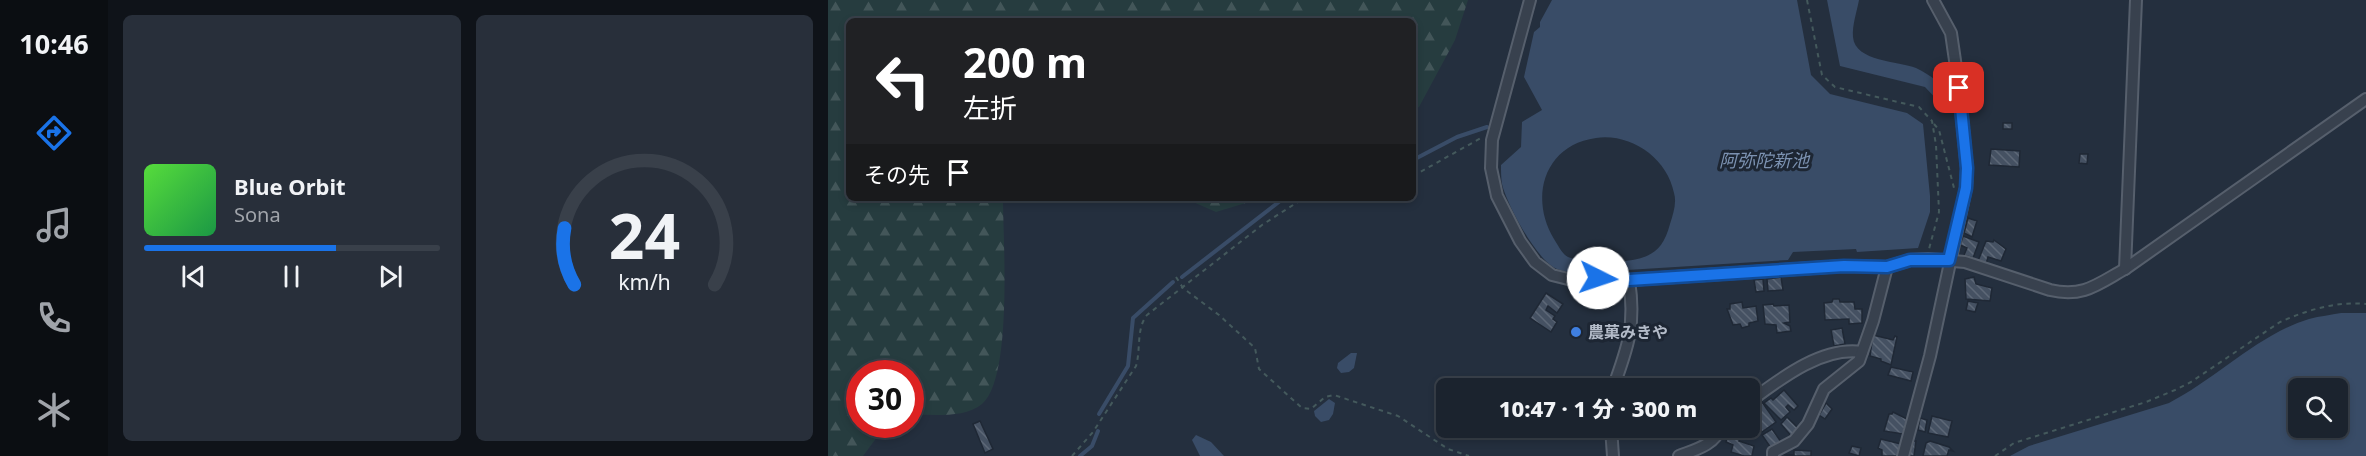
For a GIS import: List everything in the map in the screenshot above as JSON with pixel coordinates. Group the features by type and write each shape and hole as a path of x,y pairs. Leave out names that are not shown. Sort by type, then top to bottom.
{"street":[{"path":"1530,0 1492,140 1491,168 1497,196 1520,241 1535,262 1552,275 1572,280 1598,278 1629,280 1844,266 1887,267 1910,260 1949,260 1965,262 2064,294 2076,294 2089,290 2125,268 2366,99"},
{"path":"1903,456 1930,356 1966,188 1967,168 1951,33 1933,0"},
{"path":"2125,268 2136,0"},
{"path":"1773,456 1773,452 1794,441 1808,424 1824,389 1859,361 1873,321 1887,267"},
{"path":"1616,378 1632,330 1633,307 1629,280"},
{"path":"1760,394 1785,375 1818,358 1850,350 1862,351"},
{"path":"1612,438 1613,456"},
{"path":"1679,456 1705,446 1713,438"}],"path":[{"path":"1807,0 1822,75 1835,87 1919,107 1939,130 1953,179 1953,189 1966,188"},
{"path":"1929,249 1939,212 1936,145 1932,121"},
{"path":"1416,174 1479,138 1492,140"},
{"path":"1072,456 1093,432 1136,366 1142,322 1147,315 1262,225 1299,201"},
{"path":"1176,277 1183,288 1219,315 1255,348 1259,369 1302,408 1311,409 1325,397 1334,395 1398,416 1448,449 1469,456"},
{"path":"1995,456 2014,443 2146,402 2175,390 2292,316 2320,307 2366,304"}],"green space":[{"path":"828,0 1468,0 1455,40 1419,107 1416,108 1416,18 846,18 846,201 1003,201 1004,307 998,366 992,389 982,404 975,409 957,414 924,415 924,360 846,360 846,438 876,438 863,456 828,456"},
{"path":"1191,201 1252,201 1216,212"}],"water":[{"name":"阿弥陀新池","path":"1552,0 1797,0 1811,75 1830,94 1907,113 1923,124 1930,212 1918,248 1857,252 1856,249 1793,252 1788,260 1627,270 1625,261 1649,255 1664,240 1674,208 1674,193 1664,169 1646,150 1609,137 1578,143 1564,151 1553,162 1546,176 1543,191 1546,223 1564,254 1576,259 1600,262 1599,272 1567,272 1549,264 1532,244 1510,205 1502,184 1501,165 1521,147 1522,122 1542,110 1524,77 1534,32 1540,27 1540,22"},
{"path":"1827,0 1859,0 1853,37 1861,51 1869,56 1916,68 1936,80 1952,97 1943,106 1925,87 1840,66"},
{"path":"2341,313 2366,313 2366,456 2010,456 2029,446 2169,403 2273,335 2309,319"},
{"path":"1351,353 1357,353 1354,368 1349,372 1341,373 1337,368 1338,363"},
{"path":"1329,399 1335,403 1333,414 1329,420 1321,422 1315,416 1314,411"},
{"path":"1196,435 1211,442 1224,456 1200,456 1192,440"}],"building":[{"path":"2003,123 2012,123 2012,129 2003,129"},
{"path":"1991,149 2020,151 2019,167 1989,165"},
{"path":"2080,154 2088,154 2087,164 2079,163"},
{"path":"1968,218 1977,221 1972,237 1964,233"},
{"path":"1963,236 1979,242 1973,258 1964,255 1967,248 1960,245"},
{"path":"1994,240 2006,249 2001,261 1988,257 1986,264 1978,261 1986,241 1993,242"},
{"path":"1781,277 1783,290 1768,291 1767,279"},
{"path":"1974,277 1976,284 1992,288 1990,301 1966,299 1965,279"},
{"path":"1763,279 1764,291 1756,292 1754,280"},
{"path":"1546,293 1563,304 1557,313 1548,306 1546,310 1555,316 1553,319 1557,322 1551,332 1530,318"},
{"path":"1833,299 1839,299 1840,302 1854,302 1855,309 1862,309 1862,323 1849,324 1849,319 1825,320 1824,303 1832,302"},
{"path":"1968,301 1978,303 1975,312 1966,310"},
{"path":"1742,302 1743,308 1756,306 1758,321 1742,328 1740,324 1733,325 1727,309 1730,309 1730,304"},
{"path":"1773,304 1774,306 1789,305 1790,322 1784,323 1790,326 1791,331 1777,333 1776,325 1765,324 1763,305"},
{"path":"1842,328 1845,344 1834,346 1831,330"},
{"path":"1873,335 1893,340 1895,336 1897,337 1891,365 1870,356"},
{"path":"1891,367 1913,372 1911,381 1888,375"},
{"path":"1784,390 1798,406 1794,410 1788,405 1786,407 1790,412 1781,420 1764,403 1771,398 1773,400"},
{"path":"1762,402 1776,422 1762,432 1760,429 1760,403"},
{"path":"1826,403 1832,409 1825,419 1819,415"},
{"path":"1893,412 1907,419 1903,434 1884,431 1889,414"},
{"path":"1932,416 1952,421 1948,437 1928,433"},
{"path":"1787,417 1799,429 1792,437 1781,424"},
{"path":"1920,418 1927,420 1925,432 1918,430"},
{"path":"980,421 993,449 985,453 973,424"},
{"path":"1772,429 1781,442 1771,448 1762,435"},
{"path":"1727,438 1740,438 1739,441 1754,446 1752,456 1731,452 1733,445 1726,442"},
{"path":"1881,439 1901,444 1898,456 1882,456 1882,450 1878,448"},
{"path":"1913,441 1916,441 1914,456 1909,456"},
{"path":"1930,441 1949,447 1953,451 1949,450 1947,456 1923,456 1926,443"},
{"path":"1852,446 1861,448 1859,456 1849,453"},
{"path":"1794,450 1811,451 1811,456 1777,456 1777,454 1794,455"}],"waterway":[{"path":"1416,158 1457,137 1487,127"},
{"path":"1182,277 1280,201"},
{"path":"1099,414 1128,366 1133,318 1173,282"},
{"path":"1080,456 1092,446 1098,431"}],"place":[{"name":"農菓みきや","path":"1576,332"}],"route":[{"path":"1598,278 1629,280 1844,266 1887,267 1910,260 1949,260 1966,188 1967,168 1959,88"}]}
